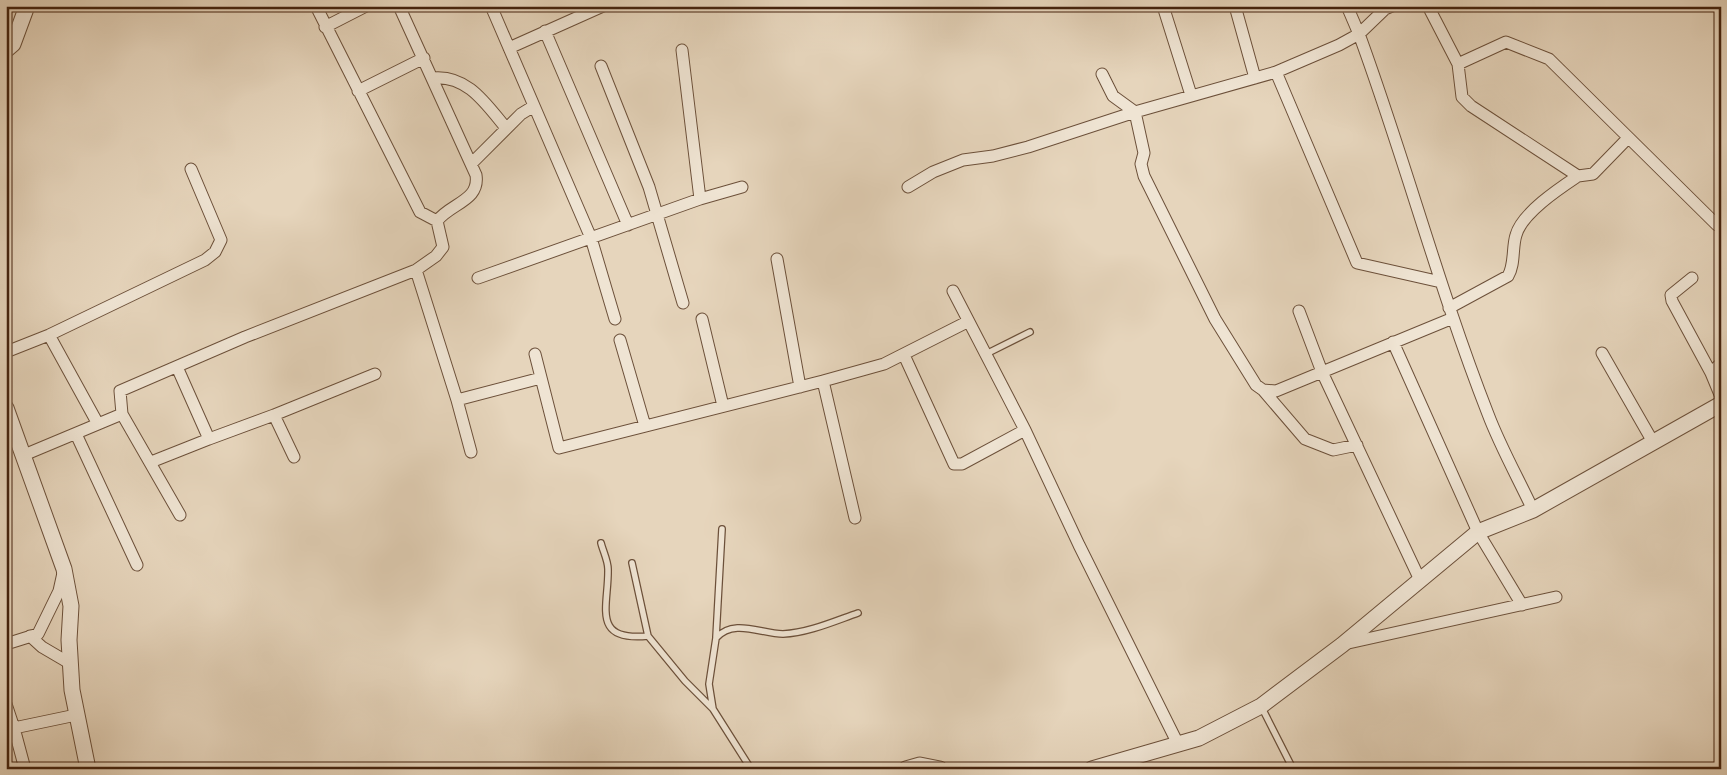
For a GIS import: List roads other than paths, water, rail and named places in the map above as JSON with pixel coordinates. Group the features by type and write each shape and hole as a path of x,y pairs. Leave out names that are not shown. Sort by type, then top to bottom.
{"street":[{"path":"6,50 13,44 27,6"},
{"path":"180,515 122,414 120,391 245,337 416,270 436,256 443,247 436,221 420,212 316,6"},
{"path":"325,27 366,6"},
{"path":"399,6 472,163 477,181 473,193 446,210 436,221"},
{"path":"491,6 591,238 615,318"},
{"path":"509,48 584,10 602,6"},
{"path":"1163,6 1191,95"},
{"path":"1235,6 1255,78"},
{"path":"1348,6 1401,152 1451,313 1489,416 1533,510"},
{"path":"908,188 933,172 963,160 993,156 1028,147 1191,95 1276,72 1339,45 1359,34 1385,9 1392,6"},
{"path":"1428,6 1458,64 1462,97 1471,106 1578,176"},
{"path":"545,30 628,225"},
{"path":"1458,64 1506,42 1549,59 1717,225 1721,223"},
{"path":"682,50 700,199"},
{"path":"358,91 424,58"},
{"path":"601,66 658,214 683,303"},
{"path":"1276,72 1357,263 1441,282"},
{"path":"1102,74 1113,96 1135,112 1144,153 1141,164 1144,176 1215,319 1256,385 1263,390 1305,439 1332,450 1357,444"},
{"path":"432,78 449,77 468,85 506,128"},
{"path":"472,163 520,114 534,106"},
{"path":"1263,390 1276,391 1393,342 1451,313 1508,276 1516,233 1521,225 1542,203 1578,176 1593,174 1628,138"},
{"path":"6,352 49,335 205,260 215,252 221,240 191,169"},
{"path":"478,278 495,270 742,186"},
{"path":"777,259 800,387"},
{"path":"416,270 457,400 471,452"},
{"path":"1692,278 1670,295 1711,373 1721,397"},
{"path":"953,291 967,322 986,354 1025,430 1079,546 1178,744"},
{"path":"1298,312 1322,372 1420,580"},
{"path":"702,319 723,406"},
{"path":"535,354 559,448 870,369 904,355 967,322"},
{"path":"49,335 98,424"},
{"path":"620,340 645,426"},
{"path":"1393,342 1478,532 1522,605"},
{"path":"1602,353 1653,442"},
{"path":"904,355 954,464 962,464 1025,430"},
{"path":"1711,373 1721,362"},
{"path":"177,367 209,439"},
{"path":"150,462 376,374"},
{"path":"457,400 540,378"},
{"path":"824,381 855,518"},
{"path":"1092,769 1129,761 1199,738 1261,706 1342,645 1478,532 1533,510 1721,404"},
{"path":"6,408 64,569 70,606 69,640 76,715 88,769"},
{"path":"24,456 122,414"},
{"path":"274,415 294,457"},
{"path":"76,434 137,565"},
{"path":"6,644 38,634 44,627 60,591 64,569"},
{"path":"1342,645 1556,597"},
{"path":"30,636 42,647 71,664"},
{"path":"6,704 25,769"},
{"path":"14,728 76,715"},
{"path":"906,769 920,765 940,769"}],"lane":[{"path":"986,354 1030,332"},
{"path":"713,709 709,684 716,638 722,529"},
{"path":"601,542 608,568 604,605 608,622 615,632 632,638 648,636"},
{"path":"632,563 648,636 685,681 713,709 751,769"},
{"path":"716,638 726,630 737,628 782,634 796,632 858,613"},
{"path":"1261,706 1293,769"}]}
